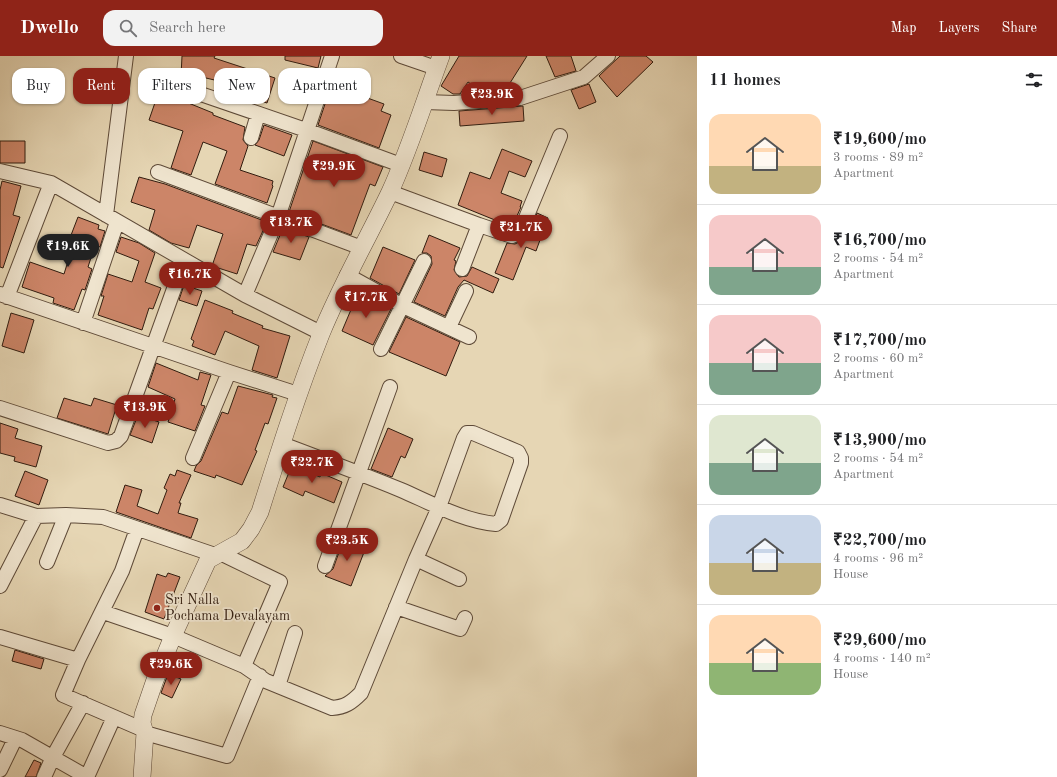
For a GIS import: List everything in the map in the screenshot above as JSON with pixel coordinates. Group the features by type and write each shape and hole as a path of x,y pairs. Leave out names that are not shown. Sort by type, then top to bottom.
{"street":[{"path":"83,323 112,218 126,56"},
{"path":"245,295 278,217 332,56"},
{"path":"142,777 145,731 143,715 154,680 208,560 242,541 251,529 260,512 298,394 321,333 347,275 390,192 425,102 438,62 401,56"},
{"path":"425,102 454,103 520,98 584,77 608,56"},
{"path":"206,96 306,130 401,165"},
{"path":"251,138 258,114"},
{"path":"390,192 512,236 521,230 560,136"},
{"path":"0,171 51,183 245,295 321,333"},
{"path":"158,172 362,248"},
{"path":"51,183 3,295 298,394"},
{"path":"462,269 479,225"},
{"path":"0,408 108,442 116,441 121,436 184,261"},
{"path":"382,350 424,261"},
{"path":"347,275 403,306 469,337"},
{"path":"449,328 466,291"},
{"path":"193,458 229,372"},
{"path":"325,566 390,387"},
{"path":"103,612 173,636 244,666 278,686 332,708 342,708 351,704 361,693 439,506 467,433 480,436 518,452 521,458 521,463 501,520 496,524 456,513 439,506 358,472 282,444"},
{"path":"0,505 36,516 66,515 104,517 217,554 280,582 244,666"},
{"path":"47,562 66,515"},
{"path":"0,586 36,516"},
{"path":"137,529 122,571 78,660 63,695 145,731 227,756 260,676"},
{"path":"416,559 459,579"},
{"path":"396,607 460,629 465,618"},
{"path":"278,686 295,633"},
{"path":"0,637 78,660"},
{"path":"44,777 53,757 84,703"},
{"path":"0,733 15,740 22,740 85,776 114,717"},
{"path":"0,770 15,740"}],"building":[{"path":"182,56 215,56 214,58 244,68 214,68 214,80 206,78 206,68 181,68"},
{"path":"285,56 321,56 318,68 285,60"},
{"path":"459,56 527,56 505,91 484,92 468,82 460,94 453,94 441,86"},
{"path":"546,56 571,56 576,71 555,77"},
{"path":"620,56 646,56 653,62 617,97 599,76"},
{"path":"270,76 275,78 270,94"},
{"path":"589,84 596,102 579,109 571,90"},
{"path":"371,99 384,104 381,111 391,115 379,148 318,125 325,104 371,104"},
{"path":"155,104 191,104 213,113 213,115 245,127 243,140 248,146 240,170 273,181 273,186 267,203 215,184 227,151 203,142 191,175 171,168 183,131 149,120"},
{"path":"523,106 524,121 460,126 459,111"},
{"path":"264,125 292,135 284,156 255,145 259,140"},
{"path":"0,141 25,141 25,163 0,163"},
{"path":"313,141 383,167 375,186 370,184 351,235 289,212"},
{"path":"502,149 532,161 525,177 509,171 501,193 522,201 521,207 512,227 458,205 470,172 490,179"},
{"path":"424,152 447,159 442,177 419,170"},
{"path":"139,177 165,184 267,222 256,246 247,244 237,274 212,266 223,234 197,225 189,248 171,243 149,230 155,210 131,202"},
{"path":"2,181 21,186 13,215 20,217 3,268 0,267 0,190"},
{"path":"537,213 548,218 536,251 526,247 513,280 495,273 507,243 515,244 523,240 529,233"},
{"path":"78,217 99,225 98,229 105,231 100,247 95,245 88,267 92,269 85,290 82,289 74,310 53,303 54,298 22,287 30,262 64,274 73,245 68,243"},
{"path":"283,228 309,237 300,260 273,252"},
{"path":"429,235 460,248 454,260 456,261 454,270 459,277 467,276 472,267 499,279 493,293 464,280 458,287 445,316 414,302 432,264 431,256 427,253 422,253"},
{"path":"121,237 139,243 155,253 145,282 161,288 153,309 149,308 142,330 98,315 104,296 101,296 108,274 132,282 139,261 116,252"},
{"path":"383,247 415,260 399,294 370,278"},
{"path":"184,285 202,291 197,306 179,300"},
{"path":"358,293 362,295 363,293 391,309 373,345 342,331"},
{"path":"205,300 233,311 232,313 263,326 262,328 290,336 277,378 252,370 259,346 225,331 215,355 192,346 194,341 191,339"},
{"path":"11,313 34,320 24,353 2,346"},
{"path":"406,317 460,342 446,376 389,352"},
{"path":"156,363 198,380 200,372 211,375 201,405 205,406 195,431 168,422 175,399 148,387"},
{"path":"238,386 273,395 272,397 277,398 268,424 265,423 255,450 257,451 242,485 216,475 215,478 194,471 196,466 201,461 222,412 228,414"},
{"path":"64,398 91,406 94,398 117,405 108,434 57,418"},
{"path":"138,415 159,422 152,443 130,435"},
{"path":"0,423 18,429 15,438 42,446 36,467 14,461 15,457 0,453"},
{"path":"388,428 413,439 405,458 401,456 392,477 371,469"},
{"path":"292,465 320,477 321,473 342,482 334,503 305,491 303,496 283,487"},
{"path":"177,470 191,475 179,503 181,503 178,513 198,519 191,538 116,512 125,485 142,490 137,506 158,514 167,490 164,488 170,474 175,476"},
{"path":"25,471 48,480 39,505 15,496"},
{"path":"344,538 366,547 351,586 325,576 333,569"},
{"path":"168,573 180,577 164,619 145,612 157,574 166,577"},
{"path":"15,650 44,659 41,669 12,661"},
{"path":"168,674 181,679 172,698 161,693"},
{"path":"34,760 41,763 36,777 25,777"}],"place":[{"name":"Sri Nalla Pochama Devalayam","path":"157,608"}]}
